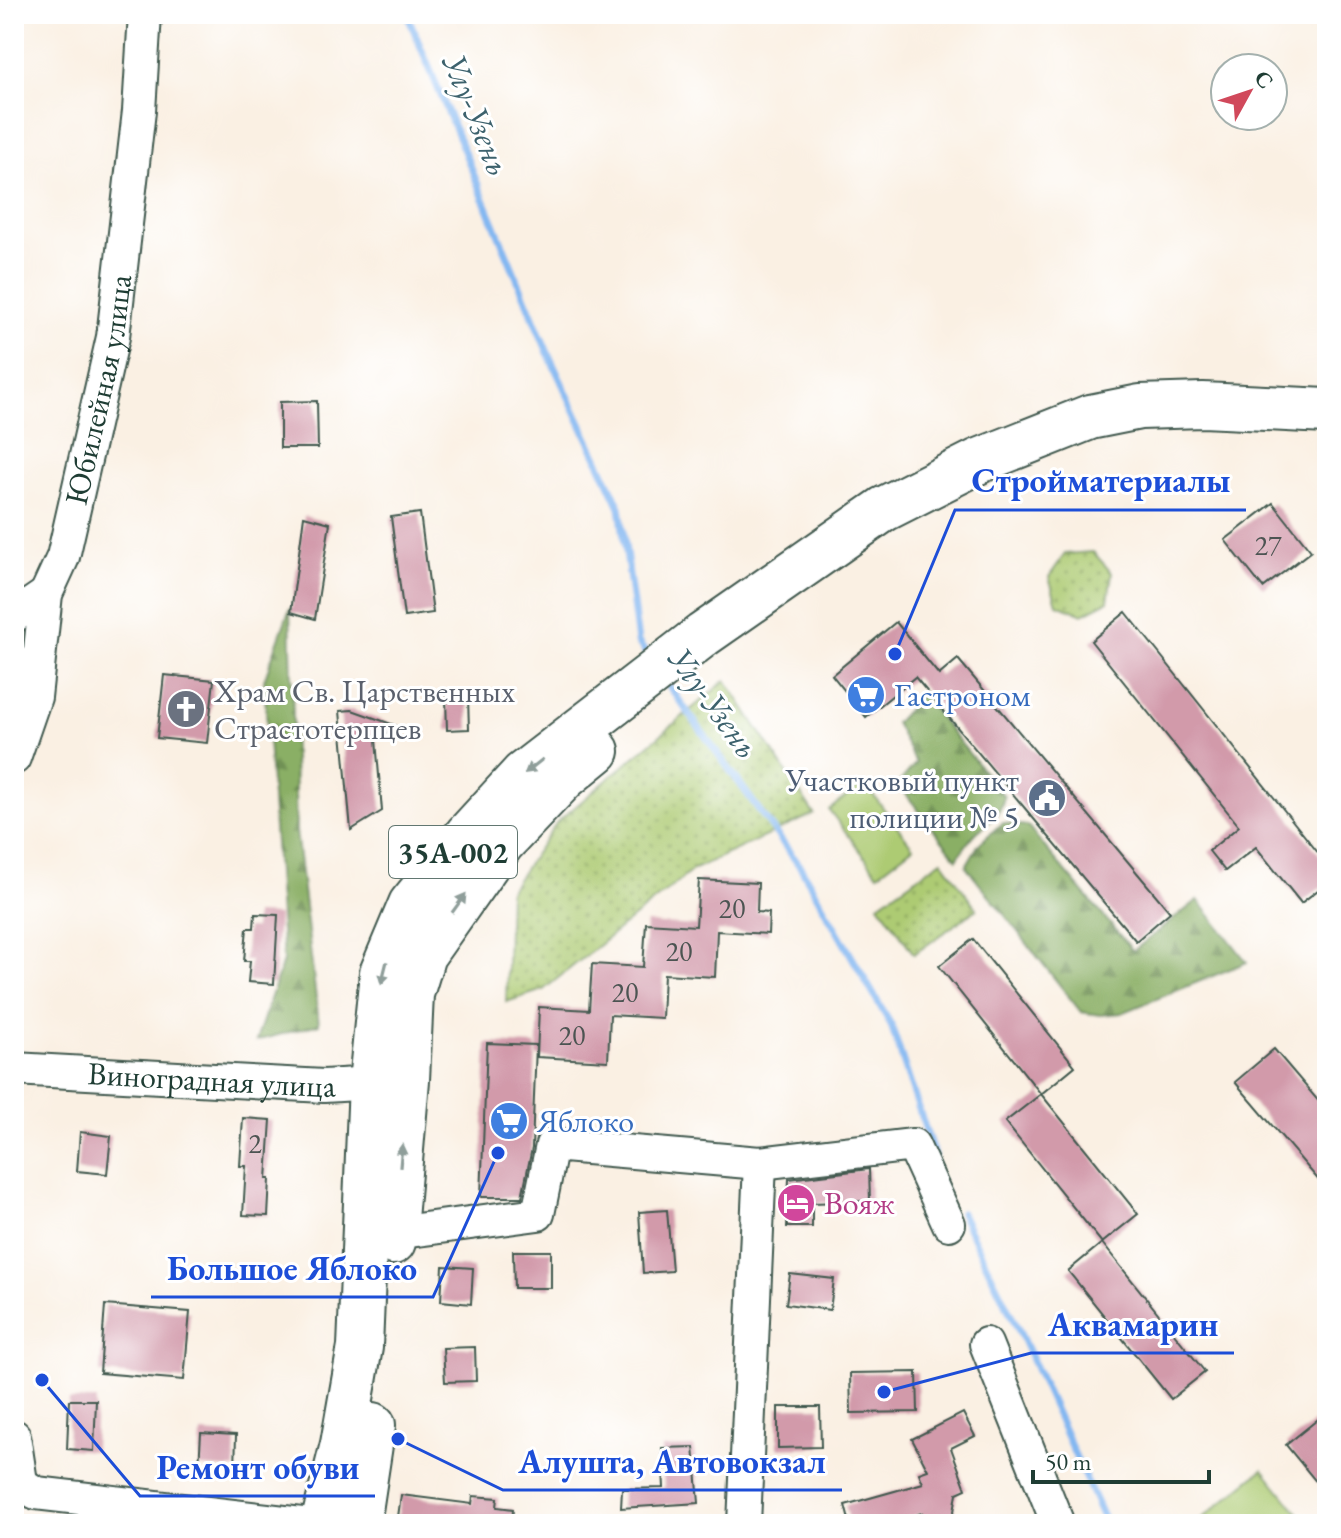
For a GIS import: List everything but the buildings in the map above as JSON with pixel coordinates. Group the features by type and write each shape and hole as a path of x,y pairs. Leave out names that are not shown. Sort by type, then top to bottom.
{"highway":[{"name":"35А-002","path":"323,1524 343,1444 360,1347 389,1082 382,973 411,904 467,835 523,774 649,692 692,659 722,621 884,509 979,461 1090,417 1140,407 1203,405 1327,411"},
{"path":"692,659 982,482 1100,422 1180,415 1327,425"},
{"path":"358,1524 391,1292 394,1233 389,1082"}],"street":[{"name":"Юбилейная улица","path":"14,758 35,697 46,594 63,557 113,337 139,111 145,14"},
{"path":"14,616 46,594"},
{"name":"Виноградная улица","path":"14,1069 324,1086 389,1082"},
{"path":"394,1233 538,1214 552,1145 760,1163 913,1145 949,1224"},
{"path":"744,1524 760,1163"},
{"path":"986,1344 1058,1524"},
{"path":"14,1436 24,1485 302,1524"}],"green space":[{"path":"1093,552 1112,573 1108,601 1083,614 1057,604 1049,577 1065,554"},
{"path":"290,608 296,831 319,1024 256,1041 283,961 264,680"},
{"path":"726,680 814,814 694,869 543,990 506,1002 509,891 557,822"},
{"path":"921,695 1004,796 998,813 974,835 957,859 898,784 916,763 895,723"},
{"path":"864,783 913,847 878,874 829,810"},
{"path":"1002,823 1027,826 1133,951 1198,900 1247,962 1122,1013 1100,1015 1081,1012 966,866 979,844"},
{"path":"942,860 977,909 914,954 879,904"},
{"path":"1263,1469 1307,1524 1195,1524"}],"waterway":[{"name":"Улу-Узень","path":"407,14 548,353 620,507 638,642 650,659"},
{"name":"Улу-Узень","path":"666,682 801,868 891,1025 934,1155"},
{"name":"Улу-Узень","path":"961,1213 1019,1331 1106,1524"}],"place":[{"name":"Стройматериалы","path":"895,654"},
{"name":"Гастроном","path":"866,695"},
{"name":"Храм Св. Царственных Страстотерпцев","path":"186,709"},
{"name":"Участковый пункт полиции № 5","path":"1047,798"},
{"name":"Яблоко","path":"509,1121"},
{"name":"Большое Яблоко","path":"498,1153"},
{"name":"Вояж","path":"796,1203"},
{"name":"Ремонт обуви","path":"42,1380"},
{"name":"Аквамарин","path":"884,1392"},
{"name":"Алушта, Автовокзал","path":"398,1439"}]}
